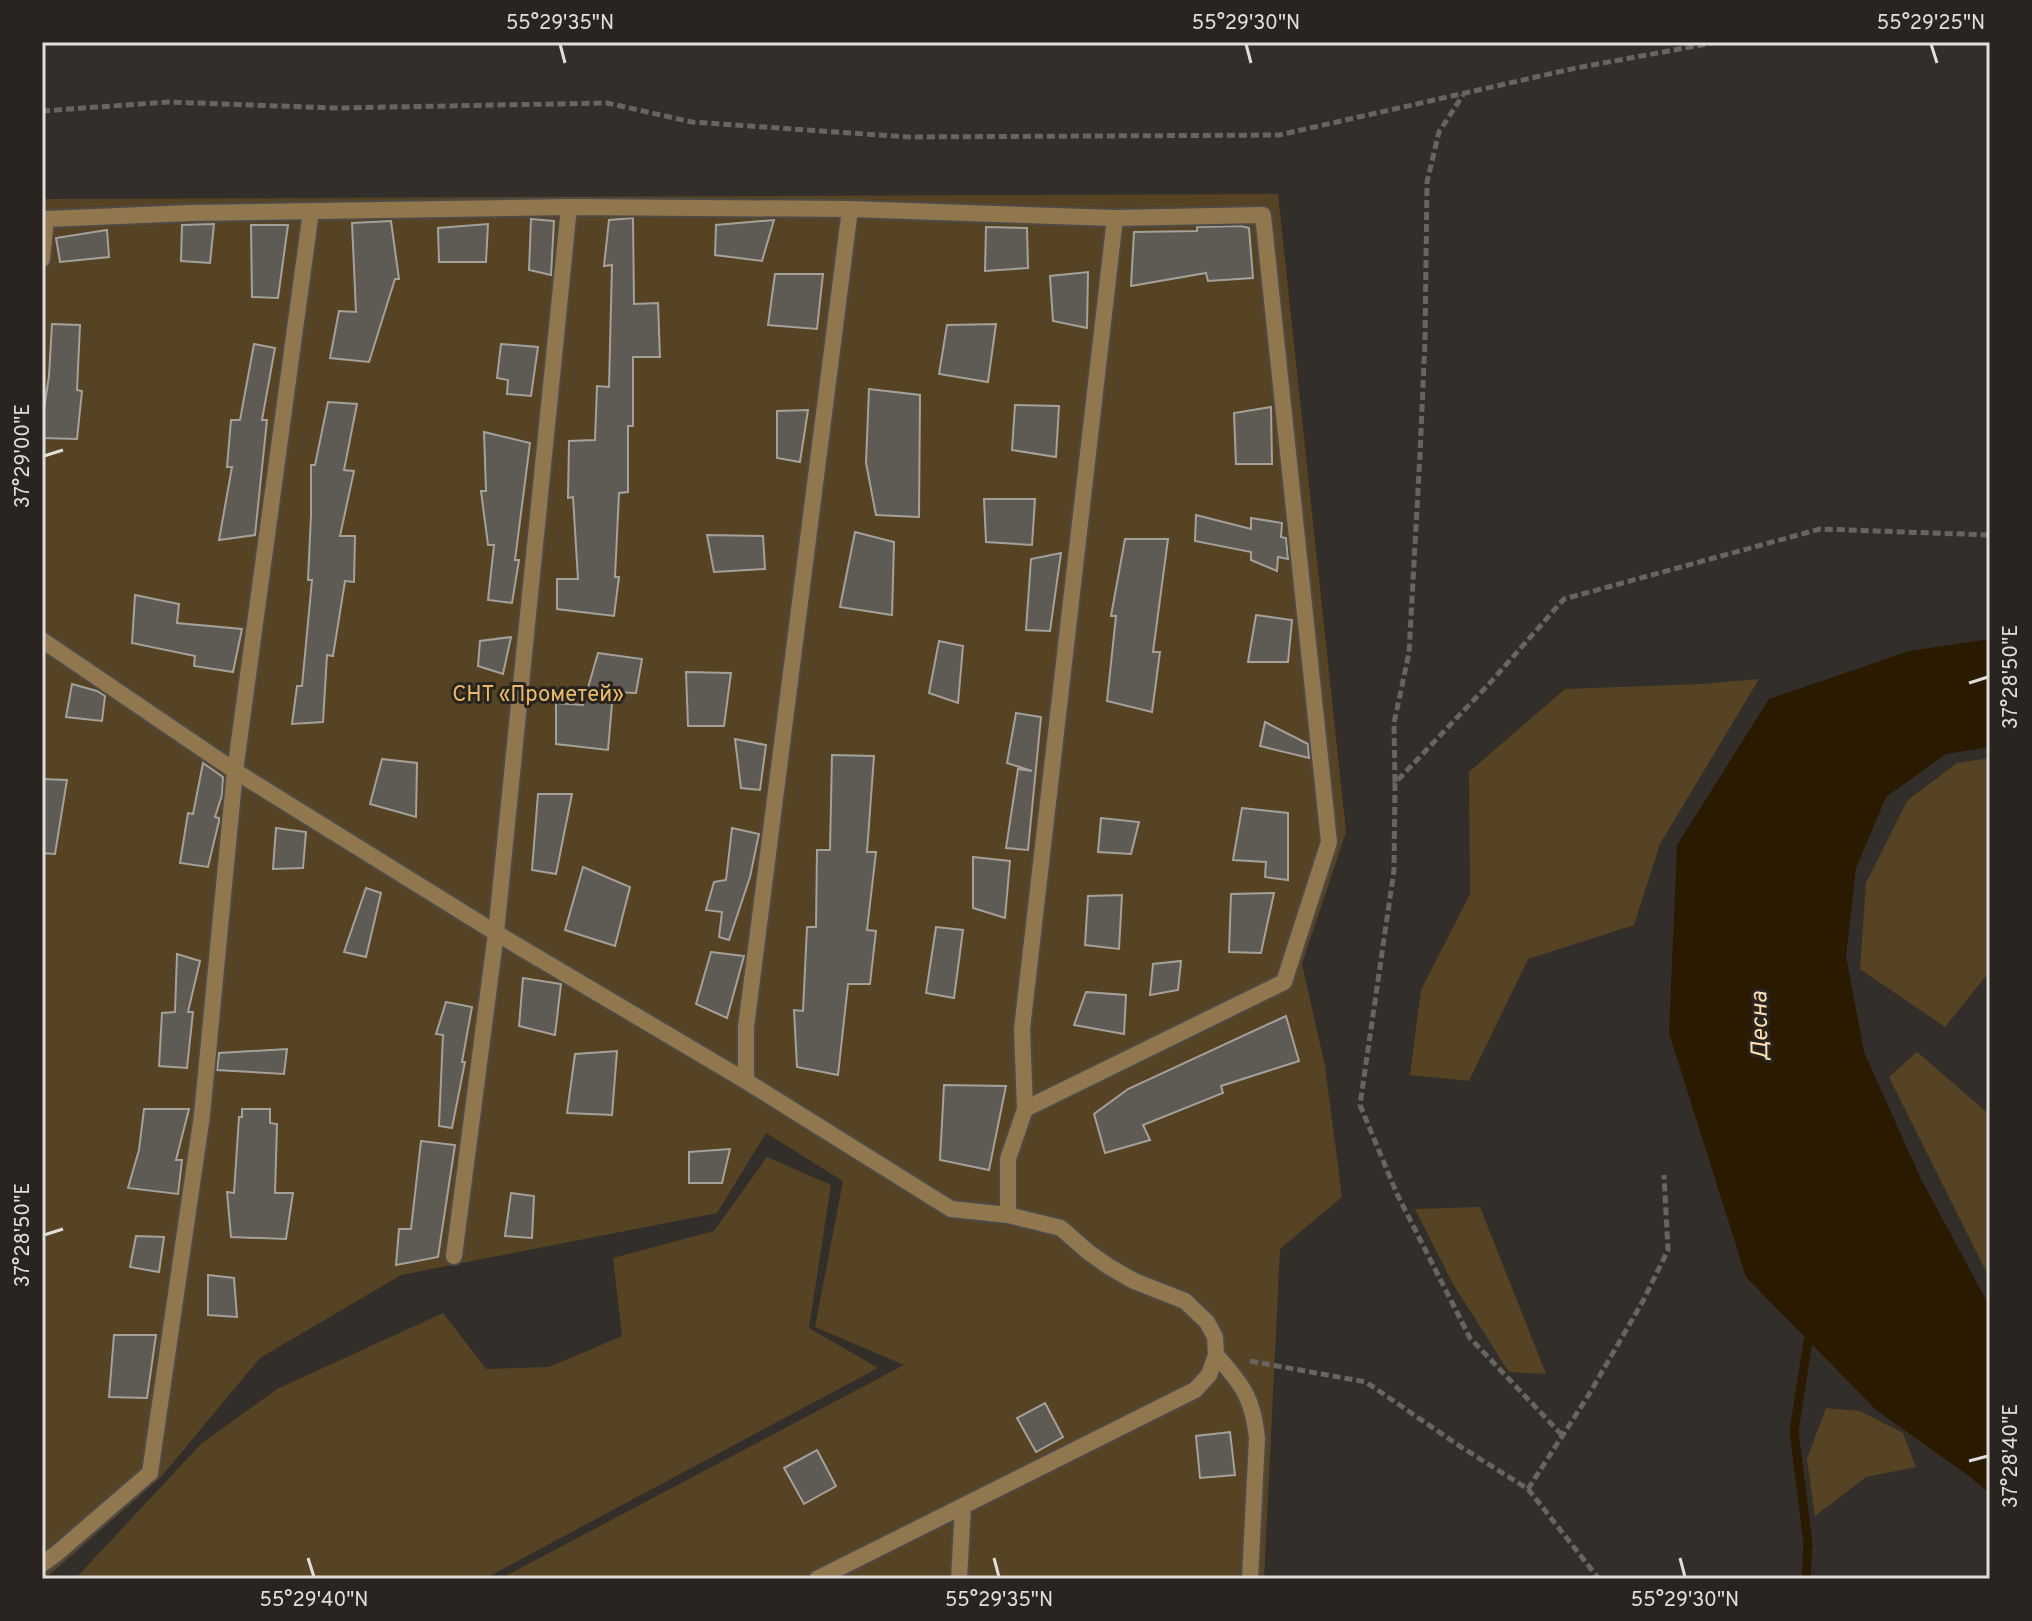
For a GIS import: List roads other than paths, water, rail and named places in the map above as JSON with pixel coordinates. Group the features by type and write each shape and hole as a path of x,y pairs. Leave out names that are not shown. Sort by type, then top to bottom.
{"street":[{"path":"454,1256 496,933 569,207"},
{"path":"42,259 44,219 191,213 569,207 850,209 1115,218 1263,215 1329,842 1284,982 1025,1109"},
{"path":"746,1081 746,1027 850,209"},
{"path":"42,1564 150,1473 202,1115 235,771 311,211"},
{"path":"1008,1215 1008,1159 1025,1109 1022,1029 1115,218"},
{"path":"42,640 235,771 951,1209 1008,1215 1061,1228 1108,1266 1134,1281 1185,1301 1207,1322 1215,1337 1216,1355 1209,1375 1195,1390 817,1579"},
{"path":"1216,1355 1238,1379 1255,1418 1257,1438 1250,1579"},
{"path":"959,1579 963,1506"}],"water":[{"name":"Десна","path":"1990,639 1990,747 1946,754 1886,797 1856,868 1846,956 1864,1052 1921,1179 1990,1307 1990,1494 1876,1410 1746,1277 1669,1033 1677,845 1769,699 1909,651"}],"waterway":[{"path":"1806,1579 1808,1543 1794,1431 1808,1341"}],"park label":[{"name":"СНТ «Прометей»","path":"538,693"}]}
